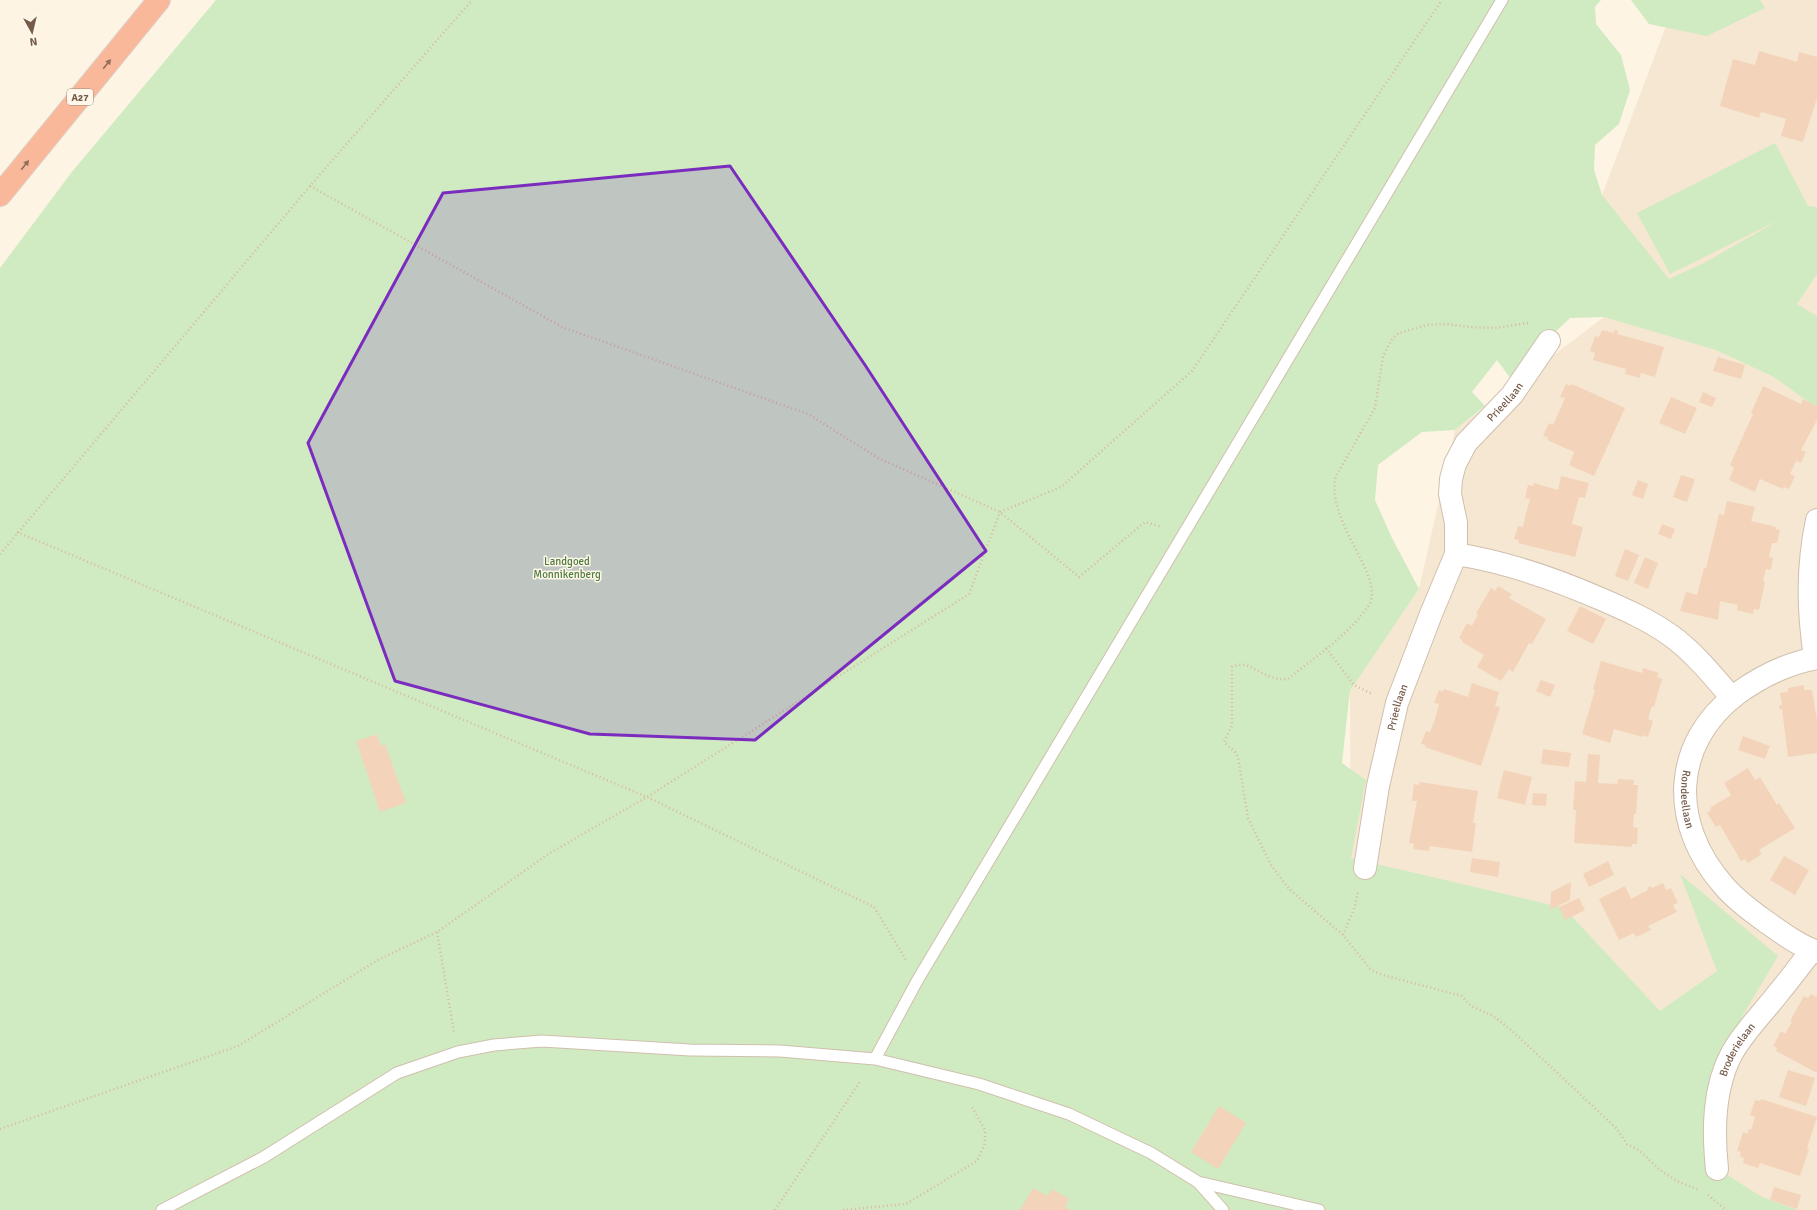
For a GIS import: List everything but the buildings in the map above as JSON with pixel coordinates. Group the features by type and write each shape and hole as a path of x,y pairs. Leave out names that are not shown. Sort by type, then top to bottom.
{"highway":[{"name":"A27","path":"0,195 159,0"}],"street":[{"name":"Prieellaan","path":"1365,868 1378,786 1397,703 1456,554 1456,523 1450,494 1451,478 1455,464 1466,443 1512,395 1549,341"},
{"path":"1816,658 1810,625 1809,584 1811,550 1817,520"},
{"path":"1456,554 1480,558 1565,584 1631,612 1671,635 1706,667 1732,698"},
{"name":"Rondeellaan","path":"1814,951 1794,941 1772,927 1743,905 1724,886 1708,864 1690,830 1685,810 1685,789 1686,773 1691,755 1702,732 1719,710 1750,684 1778,669 1816,658"},
{"name":"Broderielaan","path":"1717,1169 1714,1145 1717,1099 1722,1077 1732,1054 1746,1031 1814,951"}],"lane":[{"path":"875,1059 917,981 1502,0"},
{"path":"162,1210 264,1157 397,1073 458,1052 494,1045 542,1041 690,1050 780,1051 875,1059 979,1084 1069,1114 1151,1154 1198,1182 1223,1210"},
{"path":"1198,1182 1319,1210"}],"path":[{"path":"0,554 310,186 472,0"},
{"path":"0,1129 238,1046 378,960 437,932 550,852 647,797 969,594 1000,512 1061,487 1192,371 1442,0"},
{"path":"310,186 562,327 808,414 878,458 1000,512 1079,577 1145,522 1183,535"},
{"path":"1530,323 1495,328 1447,324 1427,325 1399,333 1392,339 1383,356 1375,408 1336,476 1333,487 1335,502 1341,521 1372,585 1370,603 1348,630 1288,679 1278,680 1262,674 1246,664 1239,663 1232,667 1232,726 1224,742 1235,752 1238,757 1248,818 1271,865 1289,889 1343,935 1371,970 1383,975 1462,996 1471,1006 1492,1016 1510,1029 1616,1128 1627,1144 1639,1150 1660,1170 1677,1181 1701,1191"},
{"path":"17,532 647,797 874,907 917,981"},
{"path":"1326,648 1354,686"},
{"path":"1343,935 1355,906 1365,868"},
{"path":"437,932 458,1052"},
{"path":"775,1210 875,1059"},
{"path":"843,1210 906,1204 977,1161 985,1143 986,1130 969,1100 979,1084"},
{"path":"1707,1194 1726,1210"}],"highlighted area":[{"path":"730,166 865,365 986,551 755,740 590,734 395,681 308,443 443,193"}],"shaded area":[{"path":"1676,0 1817,0 1817,1210 1784,1210 1695,1176 1351,858 1350,691 1419,589 1455,430 1604,317 1602,195"}],"green space":[{"name":"Landgoed Monnikenberg","path":"216,0 1601,0 1595,7 1596,24 1621,55 1630,90 1619,124 1595,145 1594,170 1602,195 1669,279 1704,263 1781,219 1670,274 1637,213 1775,143 1808,206 1817,207 1817,274 1797,304 1817,316 1817,408 1774,377 1716,350 1604,317 1570,318 1550,337 1530,348 1511,379 1497,360 1472,392 1485,406 1455,430 1422,432 1378,465 1375,500 1392,538 1419,589 1350,691 1342,763 1366,780 1351,858 1564,908 1660,1011 1717,971 1680,874 1778,956 1743,1015 1712,1083 1710,1164 1762,1197 1798,1210 0,1210 0,268 71,173"},
{"path":"1631,0 1760,0 1765,8 1707,36 1649,24"}]}
